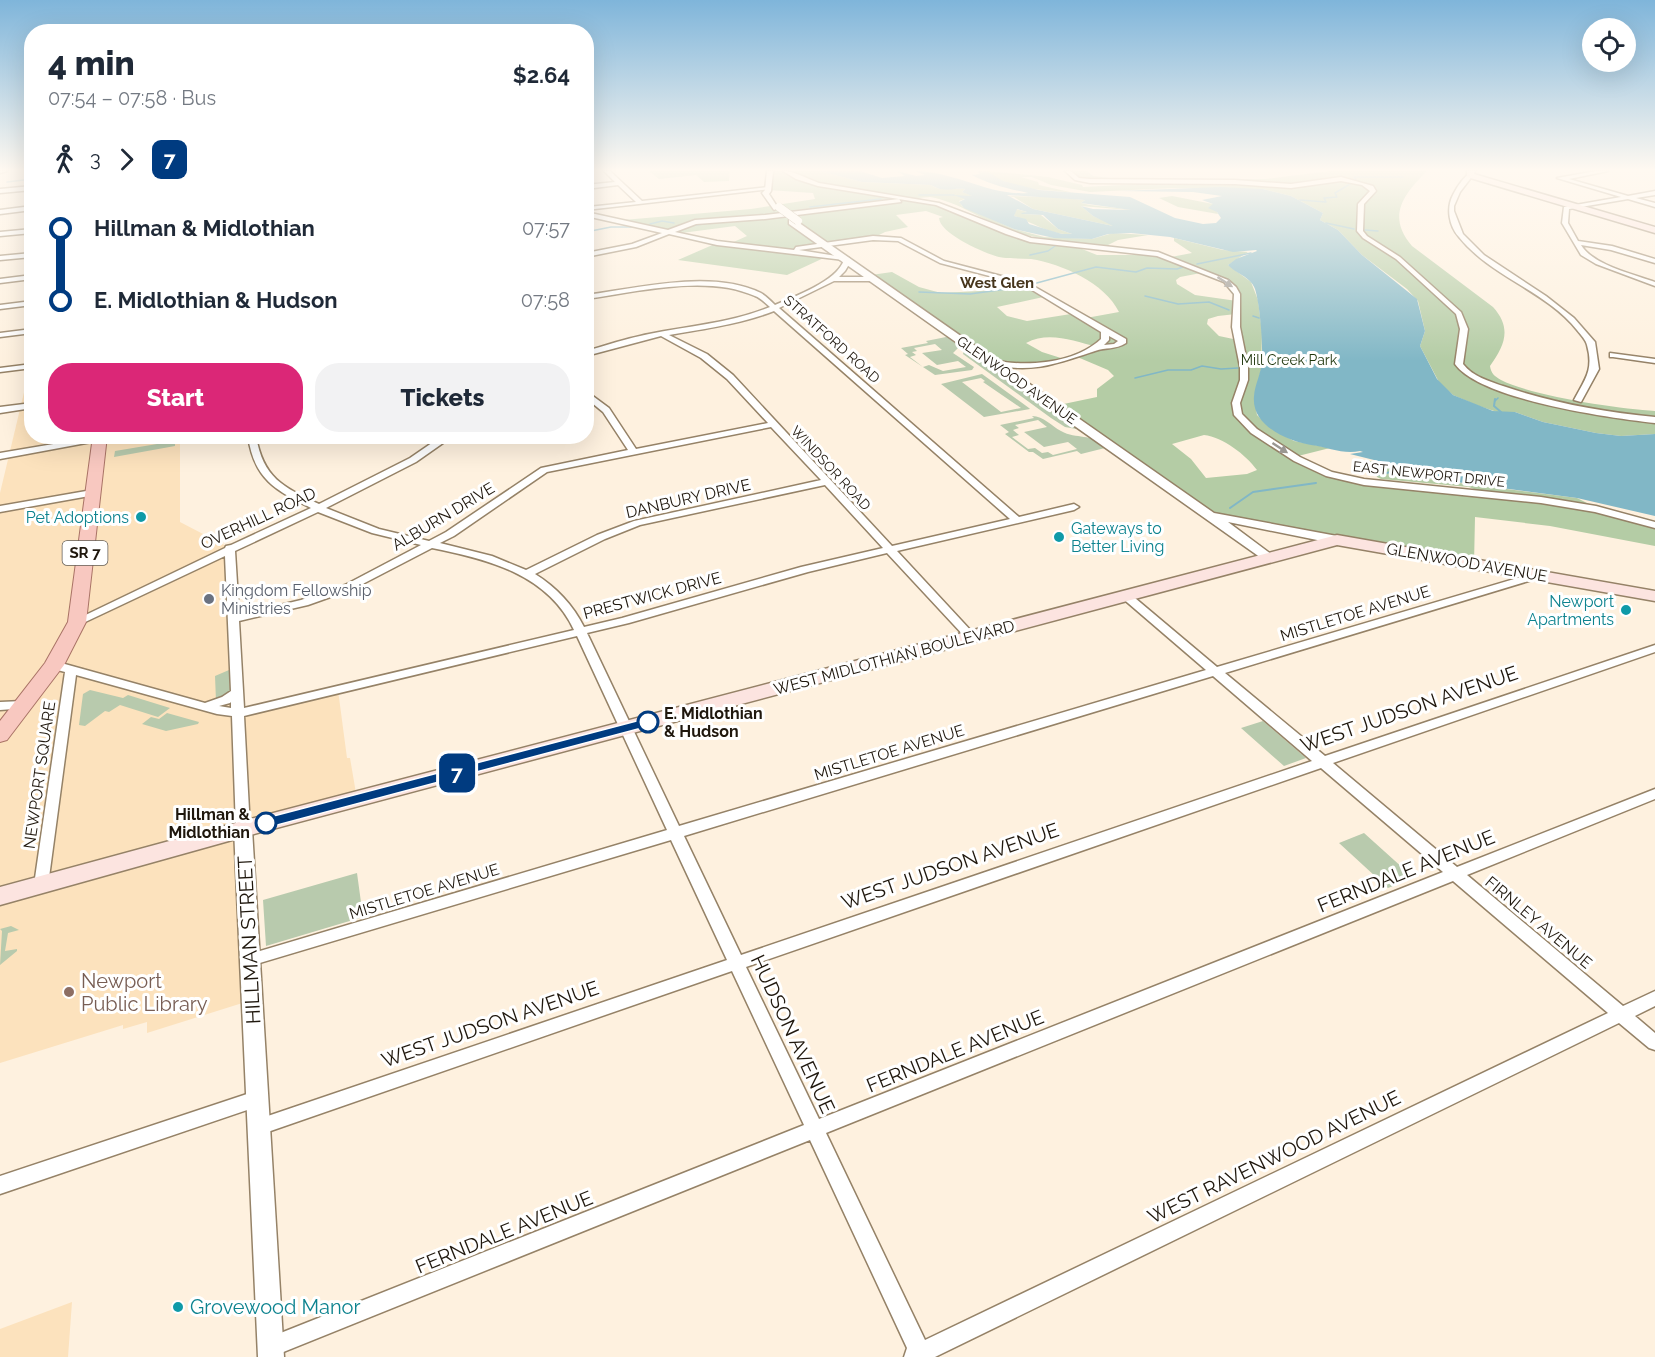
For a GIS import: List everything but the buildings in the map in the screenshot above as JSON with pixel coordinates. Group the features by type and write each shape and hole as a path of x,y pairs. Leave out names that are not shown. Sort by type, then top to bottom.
{"main road":[{"name":"SR 7","path":"0,735 23,705 62,667 77,622 99,444"},
{"name":"WEST MIDLOTHIAN BOULEVARD","path":"0,896 243,829 1337,540"},
{"name":"GLENWOOD AVENUE","path":"1337,540 1655,596"}],"street":[{"path":"594,254 634,246 661,234"},
{"path":"594,255 637,249 673,234"},
{"path":"594,352 661,333 735,321 776,307 832,279 843,270 847,263 847,259 803,251 775,251 676,234"},
{"name":"GLENWOOD AVENUE","path":"812,234 1269,557"},
{"path":"873,238 882,234"},
{"name":"EAST NEWPORT DRIVE","path":"1014,234 1053,244 1152,252 1180,261 1226,281 1237,294 1236,327 1244,367 1244,380 1236,403 1238,415 1254,431 1308,464 1357,481 1541,500 1596,509 1655,525"},
{"path":"1365,234 1404,263 1420,281 1459,313 1464,329 1460,364 1466,372 1498,387 1560,407 1655,420"},
{"path":"1463,234 1483,251 1541,285"},
{"path":"1571,234 1581,252 1592,260 1655,284"},
{"path":"803,251 826,244 873,238 910,240 923,254 942,262 1026,284 1123,341 1116,346 1098,348 1033,366 1023,372 1018,381"},
{"path":"1576,242 1608,247 1655,261"},
{"path":"0,258 24,256"},
{"path":"832,279 853,277 875,279"},
{"path":"0,280 24,278"},
{"name":"STRATFORD ROAD","path":"594,296 679,286 714,285 756,293 776,307 1017,520"},
{"path":"0,307 24,304"},
{"path":"1098,348 1105,340 1105,331"},
{"path":"0,335 24,332"},
{"name":"WINDSOR ROAD","path":"661,333 716,365 970,636"},
{"path":"1610,344 1613,355 1611,365"},
{"path":"1613,355 1655,361"},
{"path":"992,362 1033,366"},
{"path":"0,370 24,367"},
{"path":"1578,399 1595,386"},
{"path":"594,400 606,410 633,451"},
{"path":"0,410 24,406"},
{"name":"ALBURN DRIVE","path":"234,619 296,606 335,593 430,544 479,515 541,471 561,465 773,424"},
{"path":"0,456 67,444"},
{"name":"HUDSON AVENUE","path":"253,444 256,462 269,480 286,492 368,528 488,557 529,573 561,598 581,632 676,833 918,1356"},
{"name":"OVERHILL ROAD","path":"77,622 387,475 434,444"},
{"name":"DANBURY DRIVE","path":"529,573 601,537 637,523 826,482"},
{"path":"0,509 92,493"},
{"name":"PRESTWICK DRIVE","path":"238,713 581,632 673,609 805,570 1074,507"},
{"name":"GLENWOOD AVENUE","path":"1209,514 1337,540"},
{"name":"HILLMAN STREET","path":"230,548 256,1099 271,1352"},
{"name":"MISTLETOE AVENUE","path":"250,960 1538,575"},
{"name":"FIRNLEY AVENUE","path":"1125,595 1655,1043"},
{"name":"WEST JUDSON AVENUE","path":"259,1127 1655,648"},
{"path":"62,667 204,706 238,713"},
{"name":"NEWPORT SQUARE","path":"41,885 62,667"},
{"path":"204,706 226,700 238,691"},
{"path":"0,706 23,705"},
{"name":"FERNDALE AVENUE","path":"271,1352 815,1130 1655,794"},
{"name":"WEST RAVENWOOD AVENUE","path":"918,1356 1655,998"},
{"path":"0,1185 256,1099"}],"shaded area":[{"path":"24,392 24,444 180,444 180,522 230,548 238,712 338,690 347,758 350,758 357,799 243,829 252,1000 147,1033 147,1022 123,1029 123,1025 0,1063 0,493"},
{"path":"72,1302 68,1357 0,1357 0,1329"}],"green space":[{"path":"745,234 880,234 873,238 779,251 828,256 787,275 678,260 717,243 727,245 747,236"},
{"path":"952,234 1018,234 1075,244 1024,234 1092,239 1108,234 1136,234 1148,235 1118,240 1104,247 1077,247 1097,255 1164,255 1171,257 1192,253 1174,241 1174,238 1223,250 1248,252 1228,265 1251,282 1258,300 1262,332 1261,370 1254,398 1257,415 1272,429 1294,441 1330,448 1294,457 1315,468 1352,480 1484,493 1469,487 1381,479 1377,477 1370,461 1398,466 1413,475 1428,479 1577,498 1597,508 1655,523 1655,546 1550,526 1475,517 1474,564 1209,514 1054,406 1097,397 1097,389 1114,376 1108,370 1075,356 1097,347 1061,338 1035,339 1026,343 1042,352 1064,359 1033,366 992,362 871,275 892,272 919,287 941,293 999,290 1026,284 1048,296 997,307 1007,316 1027,321 1077,313 1086,318 1119,312 1104,292 1069,270 1031,259 999,257","holes":["1206,272 1231,285 1237,301 1195,295 1177,284 1176,280 1180,277","1236,314 1238,340 1219,336 1207,324 1208,319","1204,435 1219,439 1234,448 1257,470 1247,474 1206,478 1191,459 1172,444"]},
{"path":"1342,234 1404,234 1412,246 1493,307 1499,315 1503,322 1504,336 1503,344 1490,366 1493,374 1515,386 1554,396 1599,405 1655,411 1655,434 1621,436 1596,433 1543,422 1515,412 1497,412 1453,395 1440,384 1420,346 1425,331 1418,301 1407,289 1362,255"},
{"path":"951,336 962,344 953,353 974,367 972,370 935,375 905,355 908,354 901,348 928,343 926,341","holes":["935,344 942,350 922,353 937,365 958,361 966,367 943,371 929,365 923,367 910,357 916,355 912,352 917,351 914,348"]},
{"path":"964,350 970,350 1082,430 1065,427 1051,418 963,354"},
{"path":"982,374 1030,409 984,417 941,384","holes":["981,378 985,381 983,382 1021,408 1001,412 962,382"]},
{"path":"1032,416 1040,418 1067,434 1094,440 1105,448 1081,454 1077,451 1043,459 1029,452 1005,434 1009,432 1000,425 1034,418","holes":["1038,420 1047,427 1024,432 1044,447 1068,442 1077,449 1053,455 1048,452 1042,453 1035,448 1028,449 1012,437 1019,435 1013,430 1019,428 1015,425"]},
{"path":"157,444 175,444 175,446 114,457 115,451"},
{"path":"229,670 230,692 216,701 215,676"},
{"path":"90,690 123,698 128,695 170,708 158,717 120,705 109,712 105,711 85,726 79,725 83,694"},
{"path":"167,713 199,722 166,731 142,724 151,717 159,719"},
{"path":"1263,721 1306,758 1284,766 1241,728"},
{"path":"1364,833 1414,878 1388,888 1339,843"},
{"path":"357,873 363,917 266,946 263,900"},
{"path":"11,926 19,930 8,933 5,951 17,949 17,951 0,965 2,931 0,929"}],"water":[{"path":"1038,234 1107,234 1092,239 1054,238"},
{"path":"1144,234 1342,234 1362,255 1417,299 1425,331 1420,346 1437,379 1453,395 1493,411 1515,412 1543,422 1596,433 1621,436 1655,434 1655,516 1577,498 1418,477 1398,466 1350,454 1363,452 1360,451 1342,451 1302,443 1282,436 1265,424 1258,416 1255,407 1254,396 1261,366 1262,335 1255,289 1247,278 1228,265 1236,259 1257,251 1233,252 1170,237"}],"waterway":[{"path":"1030,255 1048,251 1055,246"},
{"path":"1197,264 1251,253"},
{"path":"1033,284 1096,267 1136,272 1147,268 1177,269 1186,266"},
{"path":"919,292 970,294 1021,287"},
{"path":"1145,296 1178,304 1209,302 1229,310"},
{"path":"1253,316 1259,318"},
{"path":"1135,378 1168,370 1191,370 1202,366 1221,369 1238,368"},
{"path":"1251,367 1261,366"},
{"path":"1495,401 1498,398"},
{"path":"1495,399 1494,406 1501,412"},
{"path":"1377,475 1405,469"},
{"path":"1230,508 1253,492 1316,483"}],"bus line":[{"name":"7","path":"266,823 648,722"}],"place":[{"name":"Pet Adoptions","path":"141,517"},
{"name":"Gateways to Better Living","path":"1059,537"},
{"name":"Kingdom Fellowship Ministries","path":"209,599"},
{"name":"Newport Apartments","path":"1626,610"},
{"name":"E. Midlothian & Hudson","path":"648,722"},
{"name":"Hillman & Midlothian","path":"266,823"},
{"name":"Newport Public Library","path":"69,992"},
{"name":"Grovewood Manor","path":"178,1307"}],"district":[{"name":"West Glen","path":"997,283"}],"park label":[{"name":"Mill Creek Park","path":"1289,360"}]}
